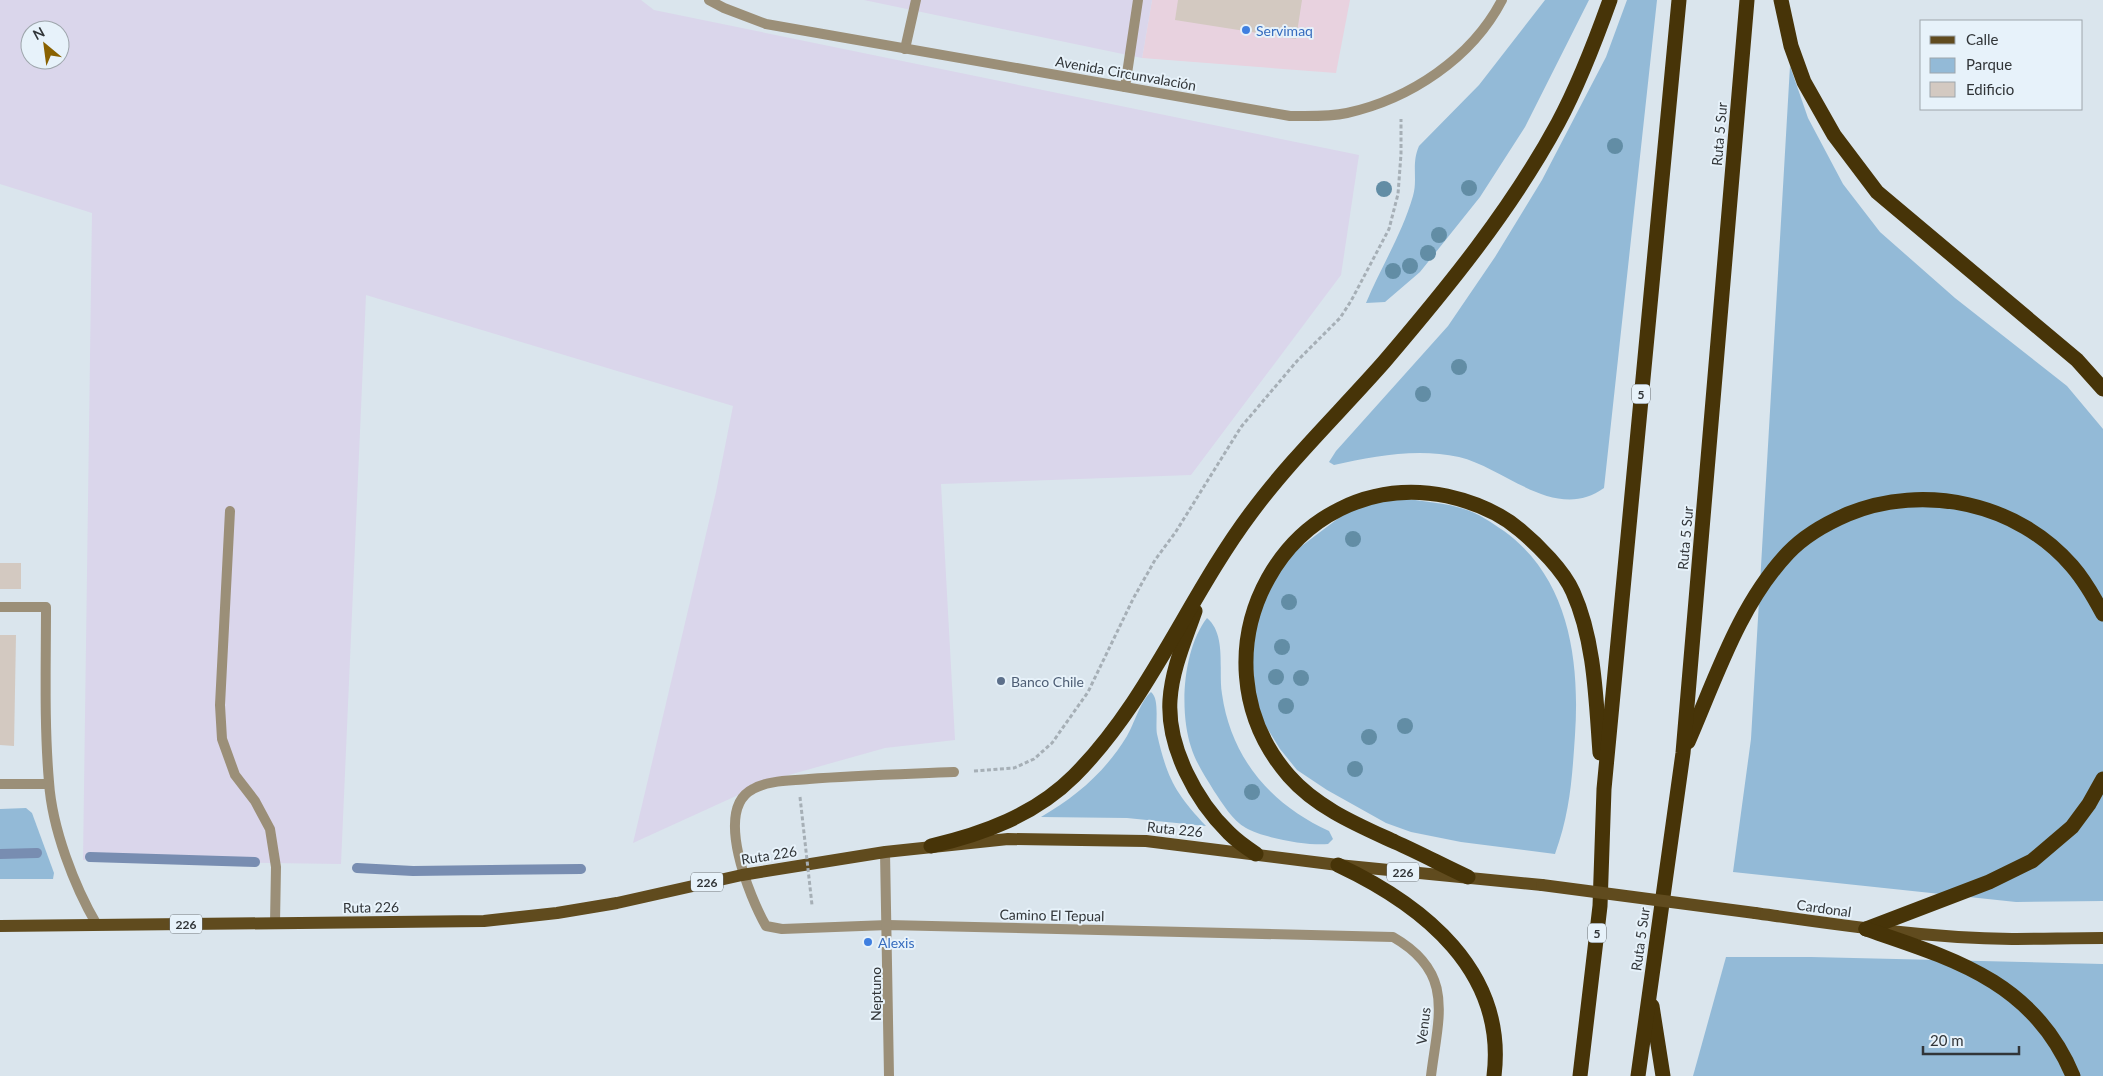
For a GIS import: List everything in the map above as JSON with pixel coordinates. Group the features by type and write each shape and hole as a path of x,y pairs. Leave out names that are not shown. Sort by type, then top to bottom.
{"highway":[{"path":"931,846 965,838 1002,824 1047,798 1072,778 1111,737 1205,582 1252,511 1288,467 1434,303 1510,201 1562,114 1596,40 1610,0"},
{"name":"5","path":"1580,1076 1600,906 1604,789 1679,0"},
{"name":"Ruta 5 Sur","path":"1638,1076 1683,753 1747,0"},
{"path":"1781,0 1791,46 1804,82 1834,135 1877,192 2077,360 2103,389"},
{"path":"1468,878 1396,842 1358,826 1312,797 1291,779 1261,734 1251,708 1246,681 1245,654 1248,627 1256,601 1268,576 1284,554 1304,534 1326,517 1351,505 1378,497 1406,493 1434,494 1461,499 1487,509 1512,523 1533,541 1573,591 1585,628 1594,682 1604,789"},
{"path":"1683,753 1739,626 1765,580 1789,552 1811,534 1836,519 1863,508 1919,499 1957,502 2003,516 2028,529 2051,546 2072,566 2089,588 2103,614"},
{"path":"1205,582 1172,680 1170,720 1178,752 1201,798 1230,835 1256,854"},
{"path":"1866,929 1989,882 2032,861 2072,827 2089,804 2103,779"},
{"path":"1338,865 1396,896 1426,918 1454,946 1473,975 1489,1012 1496,1058 1494,1076"},
{"path":"1866,929 1942,955 1975,969 2004,989 2037,1016 2063,1051 2073,1076"},
{"path":"1649,987 1663,1076"}],"main road":[{"name":"Ruta 226","path":"0,926 484,921 557,913 742,875 885,852 1008,839 1111,839 1184,844 1338,865 1542,885"},
{"name":"Cardonal","path":"1542,885 1866,929 2011,939 2103,938"}],"street":[{"name":"Avenida Circunvalación","path":"709,0 766,24 1290,116 1346,113 1399,96 1442,69 1464,51 1482,34 1502,0"},
{"path":"905,48 916,0"},
{"path":"1125,87 1138,0"},
{"path":"230,511 220,705 222,739 235,775 255,801 270,829 276,867 275,923"},
{"path":"0,607 46,607 49,784 60,838 77,886 97,925"},
{"path":"742,875 736,815 737,804 752,789 776,782 826,777 954,772"},
{"path":"0,784 49,784"},
{"name":"Neptuno","path":"885,852 888,925 889,1076"},
{"name":"Camino El Tepual","path":"742,875 766,926 782,929 888,925 1393,937"},
{"name":"Venus","path":"1393,937 1416,952 1425,963 1437,987 1440,1001 1431,1076"}],"path":[{"path":"954,772 1014,768 1034,759 1052,743 1088,692 1133,600 1155,560 1175,533 1241,427 1297,361 1340,318 1389,229 1398,194 1401,154 1399,96"},
{"path":"800,797 812,905"}],"shaded area":[{"path":"0,0 641,0 654,10 1359,155 1341,275 1191,475 941,484 955,740 885,748 771,780 633,843 716,492 733,406 366,295 341,864 83,860 92,213 0,184"},
{"path":"864,0 1152,0 1142,58"},
{"name":"Servimaq","path":"1152,0 1350,0 1336,73 1142,58"}],"green space":[{"path":"1545,0 1589,0 1525,127 1480,197 1420,272 1385,302 1366,303 1397,237 1413,196 1415,159 1419,146 1479,85"},
{"path":"1627,0 1657,0 1604,488 1586,497 1568,499 1549,496 1531,490 1476,463 1443,454 1396,454 1334,465 1329,462 1336,451 1448,326 1495,257 1542,180 1606,57"},
{"path":"1790,66 1808,118 1843,184 1880,232 1955,298 2067,386 2103,429 2103,901 2016,902 1733,872 1751,739"},
{"path":"1408,499 1457,507 1485,518 1526,550 1543,572 1556,596 1566,622 1572,650 1576,707 1570,796 1555,854 1461,842 1411,832 1386,823 1327,790 1297,770 1280,749 1264,723 1256,700 1251,645 1267,589 1291,554 1348,511 1383,501"},
{"path":"1207,618 1217,634 1222,694 1234,739 1257,777 1272,793 1289,808 1329,831 1333,839 1328,844 1310,844 1286,840 1263,835 1246,828 1236,821 1228,811 1198,764 1187,732 1184,698 1188,663 1199,631"},
{"path":"1151,692 1154,695 1156,705 1157,734 1169,774 1187,804 1206,826 1127,818 1041,817 1067,801 1100,772 1127,736 1141,706"},
{"path":"26,808 32,813 54,873 53,879 0,879 0,809"},
{"path":"1726,957 1811,957 2103,964 2103,1076 1693,1076"}],"building":[{"path":"1178,0 1302,0 1296,39 1175,20"},
{"path":"0,563 21,563 21,589 0,589"},
{"path":"0,635 16,635 14,746 0,745"}],"waterway":[{"path":"0,854 37,853"},
{"path":"90,857 255,862"},
{"path":"357,868 413,871 581,869"}],"place":[{"name":"Servimaq","path":"1246,30"},
{"name":"Banco Chile","path":"1001,681"},
{"name":"Alexis","path":"868,942"}]}
